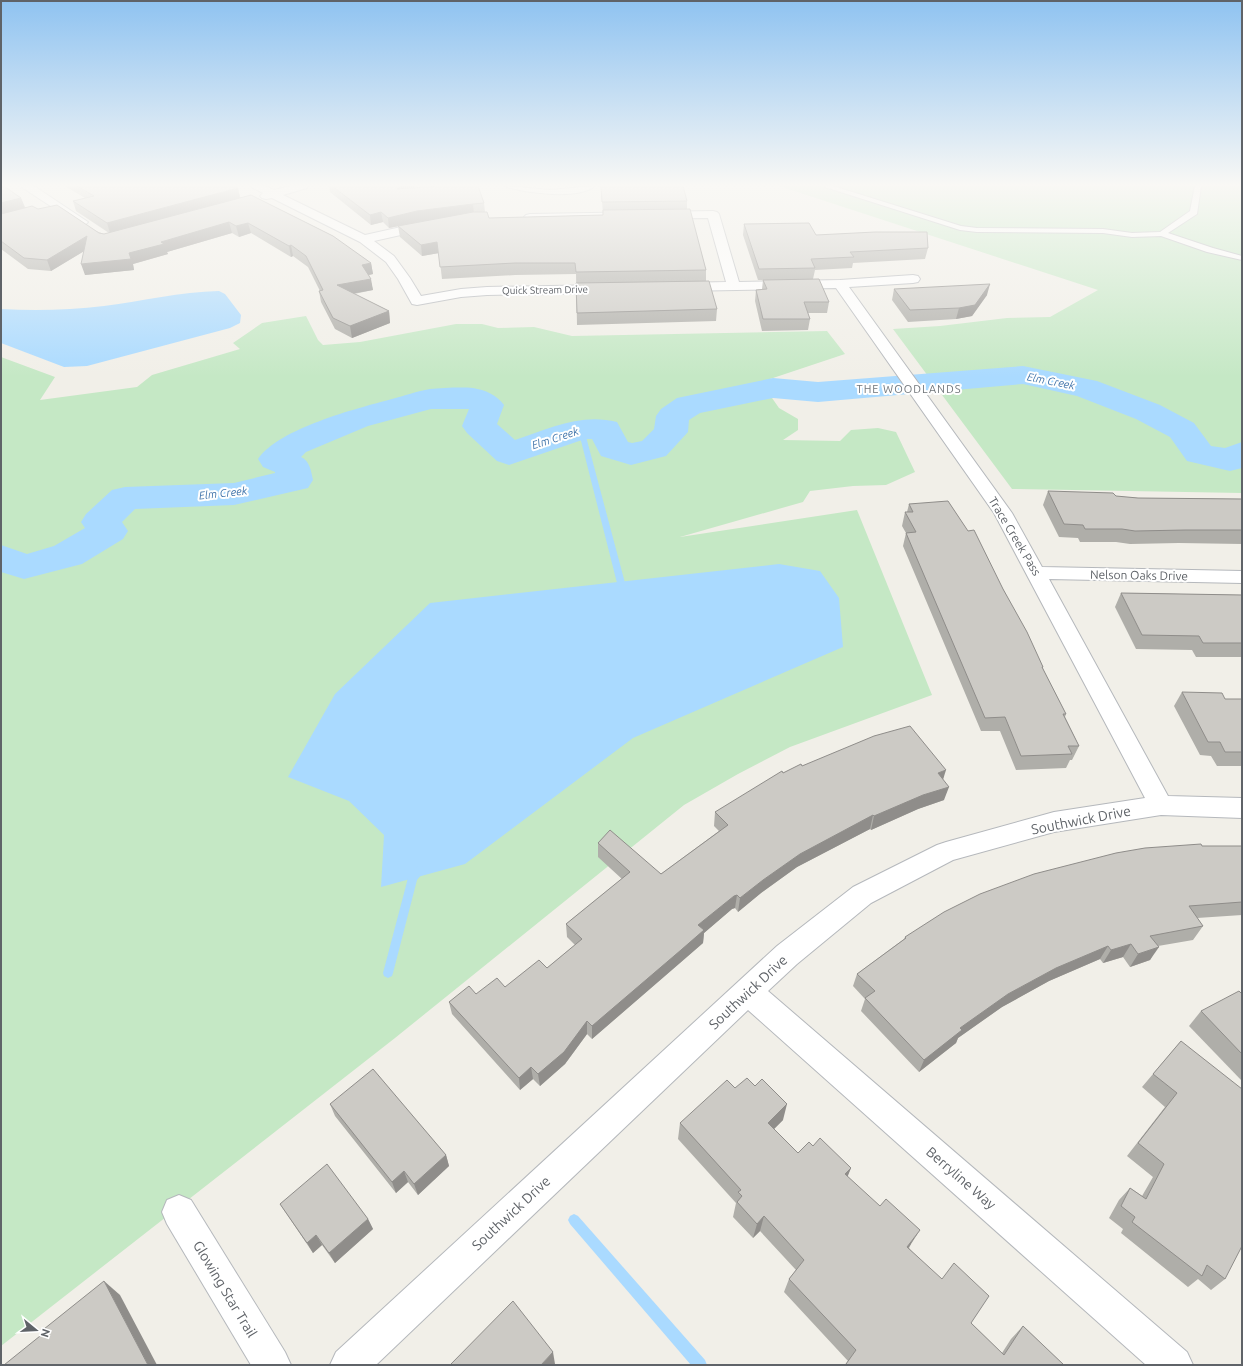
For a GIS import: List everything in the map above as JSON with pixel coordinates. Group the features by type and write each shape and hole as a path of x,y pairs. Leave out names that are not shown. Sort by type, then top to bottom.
{"street":[{"name":"Quick Stream Drive","path":"377,250 390,259 404,278 417,301 460,293 487,291 618,288"},
{"path":"723,250 734,286"},
{"path":"665,288 840,284 913,278"},
{"name":"Trace Creek Pass","path":"840,284 1003,513 1037,573 1161,805"},
{"name":"Nelson Oaks Drive","path":"1037,573 1242,577"},
{"name":"Southwick Drive","path":"349,1365 787,955 862,895 946,852 1054,822 1161,805 1242,808"},
{"name":"Berryline Way","path":"748,992 1174,1365"},
{"name":"Glowing Star Trail","path":"179,1212 272,1365"}],"lane":[{"path":"1209,250 1242,258"}],"green space":[{"path":"975,250 1242,250 1242,493 1012,489 893,329 940,326 1007,318 1050,317 1098,290"},
{"path":"306,316 318,340 323,345 360,342 456,324 482,324 498,328 534,327 572,336 827,331 845,354 767,380 763,385 779,408 798,419 798,430 783,440 840,441 851,430 878,428 896,432 915,472 886,485 853,486 810,491 803,502 680,537 857,510 932,695 790,747 738,774 684,805 395,1038 1,1346 1,357 55,377 40,400 137,387 152,375 240,349 233,343 262,323"}],"water":[{"path":"219,291 225,294 241,315 240,323 230,328 87,366 64,367 1,343 1,309 40,310 104,306 190,293"},
{"path":"779,564 820,571 839,598 843,647 633,738 465,864 381,887 384,835 349,801 288,777 335,694 430,603"}],"building":[{"path":"13,250 64,250 47,260 24,258"},
{"path":"84,250 142,250 129,253 131,259 81,264"},
{"path":"297,250 352,250 371,263 362,265 371,279 337,285 389,311 350,326 333,318 319,291 323,290 306,256"},
{"path":"438,250 701,250 706,270 576,272 575,263 515,263 440,267"},
{"path":"753,250 894,250 850,252 854,257 811,259 815,268 759,269"},
{"path":"819,279 829,302 804,302 810,319 763,319 756,290 767,289 763,280"},
{"path":"709,281 717,309 577,313 576,283"},
{"path":"990,284 975,305 959,308 910,310 894,289"},
{"path":"1048,491 1113,493 1116,496 1138,498 1242,499 1242,530 1135,531 1122,529 1085,529 1083,525 1064,524"},
{"path":"948,501 968,531 974,530 1003,589 1027,632 1042,667 1066,714 1063,714 1079,746 1068,746 1072,754 1021,756 1005,717 985,718 906,533 916,532 905,512 913,512 909,504"},
{"path":"1121,593 1242,595 1242,643 1203,643 1199,636 1142,635"},
{"path":"1182,692 1222,693 1225,699 1242,699 1242,752 1225,752 1220,742 1208,742"},
{"path":"910,726 946,770 938,773 949,787 923,795 874,816 873,815 800,854 740,898 737,895 734,896 698,925 704,930 592,1026 587,1021 564,1052 538,1074 531,1067 519,1078 449,1002 469,986 476,994 497,978 505,987 539,960 547,968 582,939 566,924 630,872 598,843 610,830 661,874 728,825 715,812 782,771 783,773 801,764 802,766 874,736"},
{"path":"1201,844 1202,846 1242,846 1242,902 1189,906 1203,926 1150,936 1159,947 1138,954 1131,944 1111,950 1108,946 1056,968 1008,994 960,1028 962,1030 924,1060 865,998 875,991 857,974 906,938 905,937 944,912 980,894 1034,874 1116,853 1145,848"},
{"path":"1239,991 1242,994 1242,1054 1201,1011"},
{"path":"1181,1041 1242,1089 1242,1246 1225,1279 1207,1265 1202,1276 1132,1222 1135,1217 1121,1206 1130,1188 1146,1199 1164,1164 1138,1143 1177,1093 1153,1074"},
{"path":"373,1069 446,1155 414,1184 404,1171 392,1182 330,1104"},
{"path":"747,1078 755,1086 762,1079 787,1104 768,1123 798,1153 809,1142 813,1146 820,1138 851,1168 845,1174 880,1206 886,1199 920,1230 907,1247 942,1279 954,1263 989,1296 971,1323 1004,1355 1023,1326 1064,1365 846,1364 856,1350 789,1279 804,1260 764,1216 757,1224 737,1202 742,1196 738,1192 741,1190 680,1123 727,1080 735,1088"},
{"path":"327,1164 368,1219 329,1253 316,1235 307,1243 280,1204"},
{"path":"104,1281 148,1365 4,1365 45,1332 44,1329"},
{"path":"513,1301 553,1352 541,1365 450,1365"}],"waterway":[{"name":"Elm Creek","path":"1,557 24,567 68,555 109,531 100,522 125,498 234,494 295,480 292,466 276,459 294,445 356,419 430,399 472,398 487,405 479,426 509,454 581,429 605,429 613,449 631,454 654,449 671,432 673,416 689,405 773,388 818,392 1023,375 1086,388 1148,412 1182,430 1199,454 1230,460 1242,453"},
{"path":"581,429 621,583 615,592"},
{"path":"388,973 413,878 420,870"},
{"path":"574,1220 700,1365"}],"district":[{"name":"THE WOODLANDS","path":"909,389"}]}
